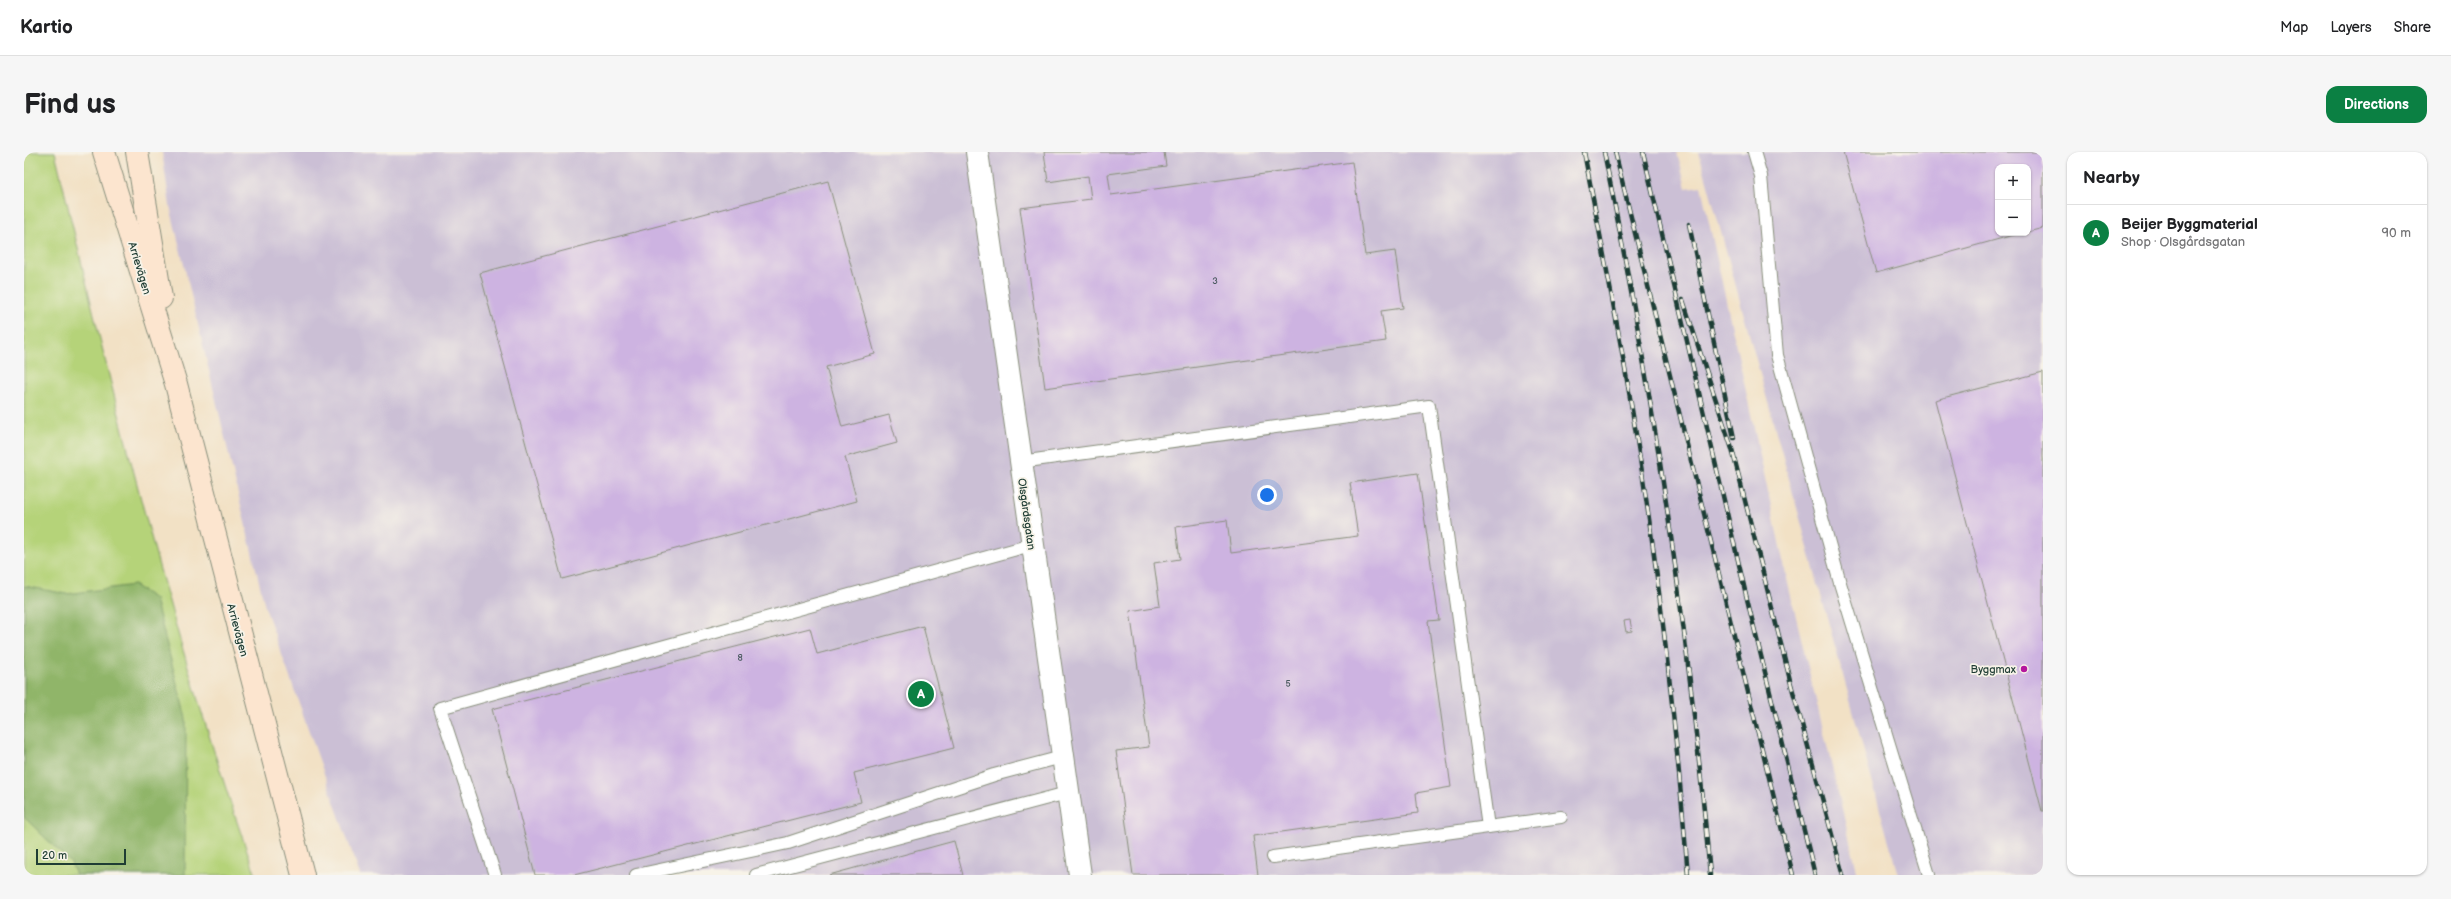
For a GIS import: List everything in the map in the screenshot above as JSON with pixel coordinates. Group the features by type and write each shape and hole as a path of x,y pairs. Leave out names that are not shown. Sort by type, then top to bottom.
{"main road":[{"name":"Arrievägen","path":"104,152 176,384 202,492 303,875"},
{"name":"Arrievägen","path":"137,152 176,384"}],"street":[{"name":"Olsgårdsgatan","path":"977,152 1031,545 1080,875"}],"lane":[{"path":"1754,152 1760,176 1777,355 1840,583 1929,875"},
{"path":"1020,462 1429,406 1488,827"},
{"path":"495,875 440,708 1031,545"},
{"path":"636,875 788,843 994,776 1062,757"},
{"path":"756,875 1067,793"},
{"path":"1273,857 1560,817"}],"shaded area":[{"path":"162,152 1677,152 1686,188 1701,186 1789,588 1858,875 360,875 265,607 170,206"},
{"path":"1699,152 2043,152 2043,875 1898,875"}],"green space":[{"path":"24,152 55,152 105,361 179,638 234,812 256,875 24,875"},
{"path":"134,585 155,599 186,718 185,875 76,875 71,863 24,817 24,586 67,594"}],"building":[{"path":"1044,152 1164,152 1166,166 1108,174 1111,195 1352,162 1365,255 1395,251 1403,308 1381,311 1386,341 1045,388 1020,208 1091,199 1088,176 1048,182"},
{"path":"1843,152 2043,152 2043,228 2031,231 2031,164 1995,164 1995,236 2010,236 1876,273"},
{"path":"828,181 875,354 826,367 842,427 889,415 897,443 845,457 857,501 562,579 480,273"},
{"name":"Byggmax","path":"2043,372 2043,811 2042,811 1935,400"},
{"path":"1418,473 1439,620 1428,621 1451,787 1416,793 1418,813 1253,836 1258,875 1133,875 1116,751 1149,747 1130,611 1160,606 1154,563 1180,559 1176,527 1227,520 1231,553 1358,536 1350,483"},
{"path":"1630,620 1632,631 1626,632 1624,621"},
{"path":"923,626 954,748 854,773 861,802 574,875 535,875 492,709 810,628 817,654"},
{"path":"954,841 963,875 829,875"}],"railway":[{"path":"1584,152 1624,363 1653,544 1673,709 1688,875"},
{"path":"1604,152 1622,242 1654,422 1668,512 1691,693 1710,875"},
{"path":"1615,152 1793,875"},
{"path":"1643,152 1747,599 1815,875"},
{"path":"1689,224 1734,438"},
{"path":"1683,300 1732,449 1791,684 1843,875"}],"place":[{"name":"Byggmax","path":"2024,669"},
{"name":"Beijer Byggmaterial","path":"921,694"}]}
